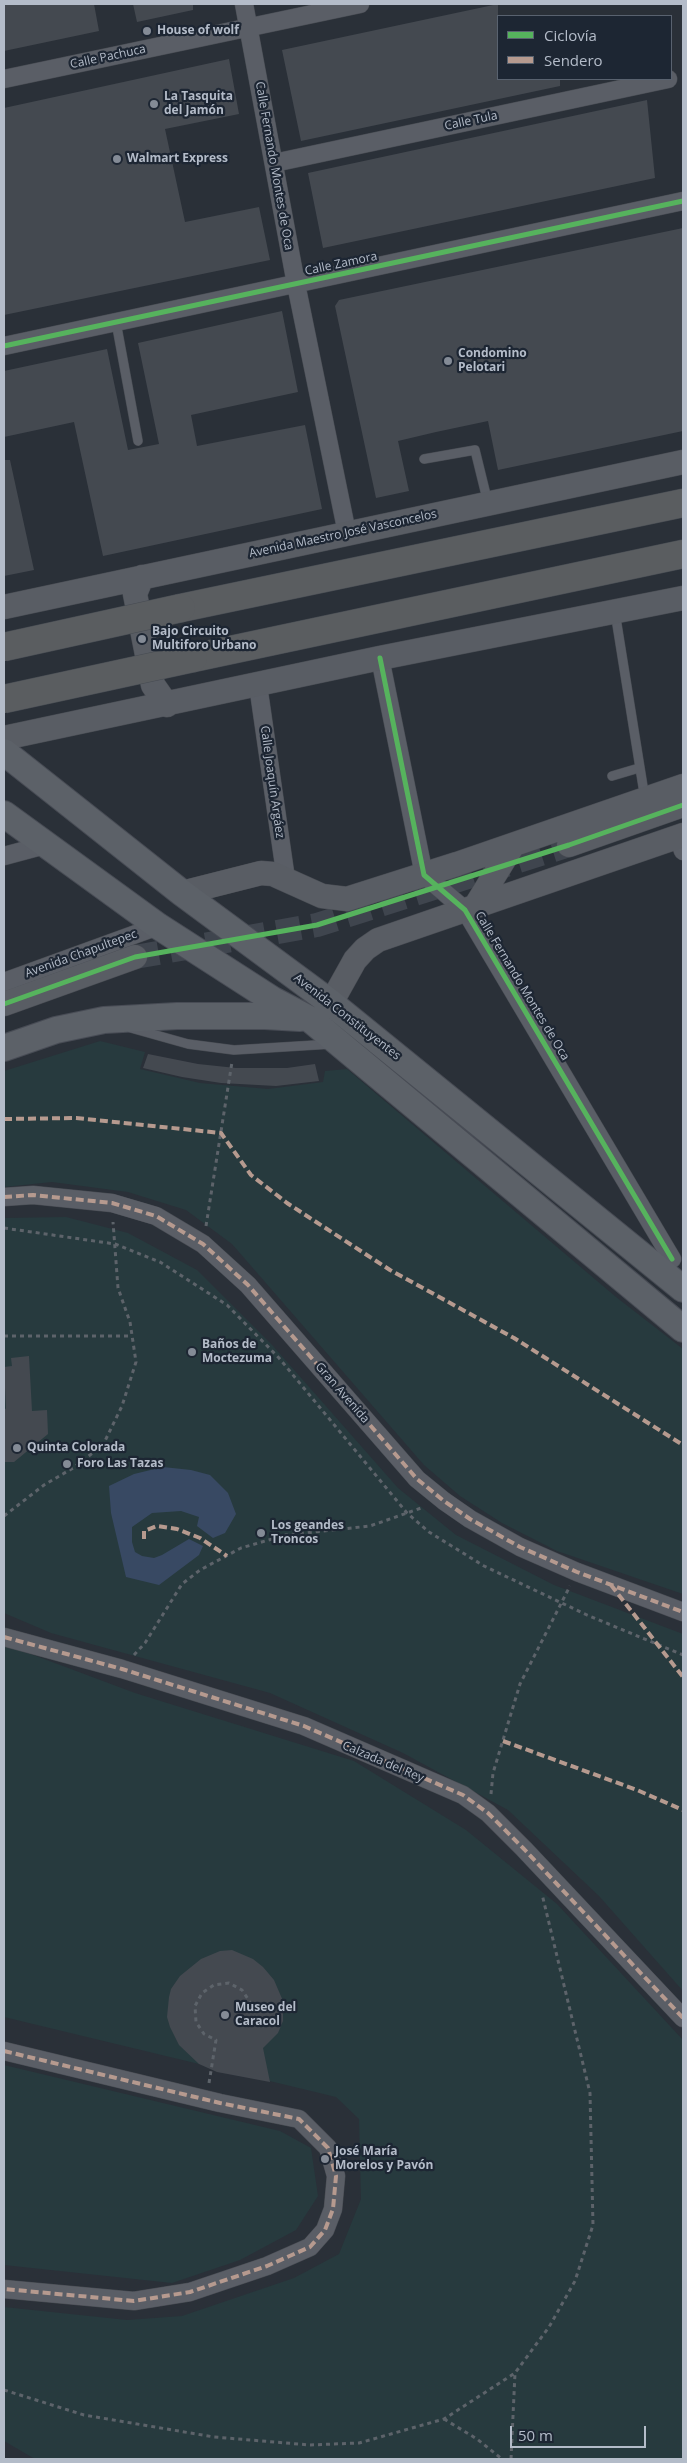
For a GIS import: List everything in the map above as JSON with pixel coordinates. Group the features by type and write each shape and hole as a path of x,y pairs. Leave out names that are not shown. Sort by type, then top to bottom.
{"highway":[{"path":"4,647 680,501"},
{"path":"4,699 683,554"}],"main road":[{"name":"Avenida Maestro José Vasconcelos","path":"4,607 683,462"},
{"path":"142,577 135,594 153,685 167,704"},
{"path":"4,738 380,658 683,598"},
{"name":"Avenida Constituyentes","path":"4,752 182,893 332,1003 670,1260 683,1289"},
{"path":"182,893 261,873 273,874 322,896 347,899 424,875 683,786"},
{"path":"569,845 683,805"},
{"name":"Avenida Constituyentes","path":"4,814 44,845 158,926 273,1000 311,1020 683,1329"},
{"path":"332,1003 355,960 365,949 378,940 470,908 682,841"},
{"path":"470,908 513,844"},
{"name":"Avenida Chapultepec","path":"4,1004 135,957"},
{"path":"4,1048 56,1030 104,1020 177,1016 265,1016 311,1020"}],"street":[{"name":"Calle Fernando Montes de Oca","path":"244,4 296,284 348,533"},
{"name":"Calle Pachuca","path":"4,79 360,4"},
{"name":"Calle Tula","path":"274,163 660,80"},
{"name":"Calle Zamora","path":"4,346 683,201"},
{"path":"380,658 424,875"},
{"name":"Calle Joaquín Argáez","path":"258,685 286,879"},
{"path":"4,856 44,845"},
{"name":"Calle Fernando Montes de Oca","path":"424,875 470,908 670,1260"},
{"name":"Avenida Chapultepec","path":"4,982 158,926"},
{"name":"Gran Avenida","path":"4,1197 32,1195 112,1203 156,1216 203,1244 248,1285 417,1479 444,1501 470,1520 520,1547 577,1572 683,1612"},
{"name":"Calzada del Rey","path":"4,1637 122,1669 304,1726 463,1795 488,1813 683,2018"},
{"path":"4,2051 220,2103 299,2119 328,2148 336,2176 333,2209 325,2230 310,2247 267,2266 190,2292 134,2301 4,2289"}],"lane":[{"path":"116,322 138,440"},
{"path":"424,460 475,450 488,503"},
{"path":"615,611 645,799"},
{"path":"612,776 639,768"},
{"path":"104,1020 188,1044 234,1050 314,1047 341,1043"}],"path":[{"path":"203,1244 234,1050"},
{"path":"4,1516 44,1485 73,1468 103,1445 122,1406 136,1362 130,1322 118,1288 112,1203"},
{"path":"4,1228 115,1244 160,1262 227,1305 279,1358 407,1513 429,1532 484,1566 683,1655"},
{"path":"4,1336 132,1336"},
{"path":"122,1669 145,1643 182,1584 200,1570 241,1548 286,1535 370,1526 444,1501"},
{"path":"488,1813 493,1773 520,1684 577,1572"},
{"path":"4,2390 84,2414 214,2437 310,2445 359,2442 444,2419 515,2374 549,2327 575,2281 593,2225 590,2093 534,1860"},
{"path":"211,2070 216,2040 204,2034 196,2022 195,2006 202,1993 214,1984 229,1983 242,1990 250,2002 252,2015 248,2026"},
{"path":"512,2459 515,2374"},
{"path":"444,2419 477,2439 502,2459"}],"green space":[{"path":"100,1041 145,1052 140,1069 200,1083 268,1089 323,1082 325,1071 347,1069 616,1297 683,1349 683,1594 557,1551 502,1523 460,1496 424,1465 232,1244 186,1210 128,1192 52,1182 4,1187 4,1071"},
{"path":"66,1217 128,1233 197,1270 273,1346 398,1488 456,1535 554,1585 683,1634 683,1991 599,1896 508,1810 403,1753 270,1693 51,1633 4,1613 4,1218"},
{"path":"4,1644 135,1693 354,1761 466,1830 557,1904 683,2040 683,2459 35,2459 4,2441 4,2307 127,2320 182,2316 294,2278 339,2254 361,2199 359,2119 336,2097 4,2017"},
{"path":"4,2065 280,2131 311,2148 318,2196 296,2230 240,2260 172,2283 4,2265"}],"water":[{"path":"163,1467 191,1470 210,1475 228,1493 236,1514 225,1533 213,1538 197,1526 199,1517 181,1511 152,1513 132,1527 132,1542 135,1552 142,1556 154,1558 189,1539 203,1546 199,1555 159,1585 126,1577 111,1513 109,1486 134,1474"}],"building":[{"path":"4,4 94,4 99,31 4,51"},
{"path":"133,4 193,4 193,10 137,22"},
{"path":"498,4 497,80 560,80 560,86 301,141 282,50"},
{"path":"229,59 239,114 165,129 185,222 259,207 270,260 4,315 4,108"},
{"path":"647,100 655,178 323,248 308,173"},
{"path":"683,228 683,431 498,470 488,421 436,432 398,441 409,491 376,498 335,306 339,300"},
{"path":"282,311 298,392 191,415 197,446 305,425 322,509 103,556 74,422 4,437 4,371 107,349 128,450 159,444 138,343"},
{"path":"4,460 10,460 34,570 4,576"},
{"path":"148,1054 198,1064 236,1068 287,1068 315,1064 319,1081 276,1086 221,1083 182,1077 143,1068"},
{"path":"29,1356 32,1411 47,1410 48,1434 14,1462 4,1462 4,1408 6,1409 4,1367 12,1366 11,1358"},
{"name":"Museo del Caracol","path":"232,1950 253,1959 263,1967 274,1980 283,2001 283,2021 278,2033 263,2048 270,2082 217,2072 199,2064 179,2045 167,2017 171,1989 180,1976 201,1959 220,1951"}],"tunnel":[{"path":"135,957 317,925 569,845"}],"marked path":[{"path":"4,1119 76,1118 221,1133 251,1175 287,1203 390,1270 514,1338 683,1445"},
{"path":"4,1197 33,1195 112,1203 156,1216 203,1244 248,1285 417,1479 444,1501 470,1519 520,1547 577,1572 683,1612"},
{"path":"144,1539 144,1531 157,1526 177,1529 200,1538 227,1556"},
{"path":"611,1585 683,1677"},
{"path":"4,1637 122,1669 304,1726 463,1795 488,1813 524,1849 683,2018"},
{"path":"503,1741 637,1790 683,1810"},
{"path":"4,2051 220,2103 299,2119 328,2148 336,2176 333,2209 325,2230 310,2247 267,2266 190,2292 134,2301 4,2289"}],"cycle path":[{"path":"4,346 683,201"},
{"path":"380,658 424,875 465,910 672,1259"},
{"path":"4,1004 135,957 317,925 569,845 683,805"}],"place":[{"name":"House of wolf","path":"147,31"},
{"name":"La Tasquita del Jamón","path":"154,104"},
{"name":"Walmart Express","path":"117,159"},
{"name":"Condomino Pelotari","path":"448,361"},
{"name":"Bajo Circuito Multiforo Urbano","path":"142,639"},
{"name":"Baños de Moctezuma","path":"192,1352"},
{"name":"Quinta Colorada","path":"17,1448"},
{"name":"Foro Las Tazas","path":"67,1464"},
{"name":"Los geandes Troncos","path":"261,1533"},
{"name":"Museo del Caracol","path":"225,2015"},
{"name":"José María Morelos y Pavón","path":"325,2159"}]}
